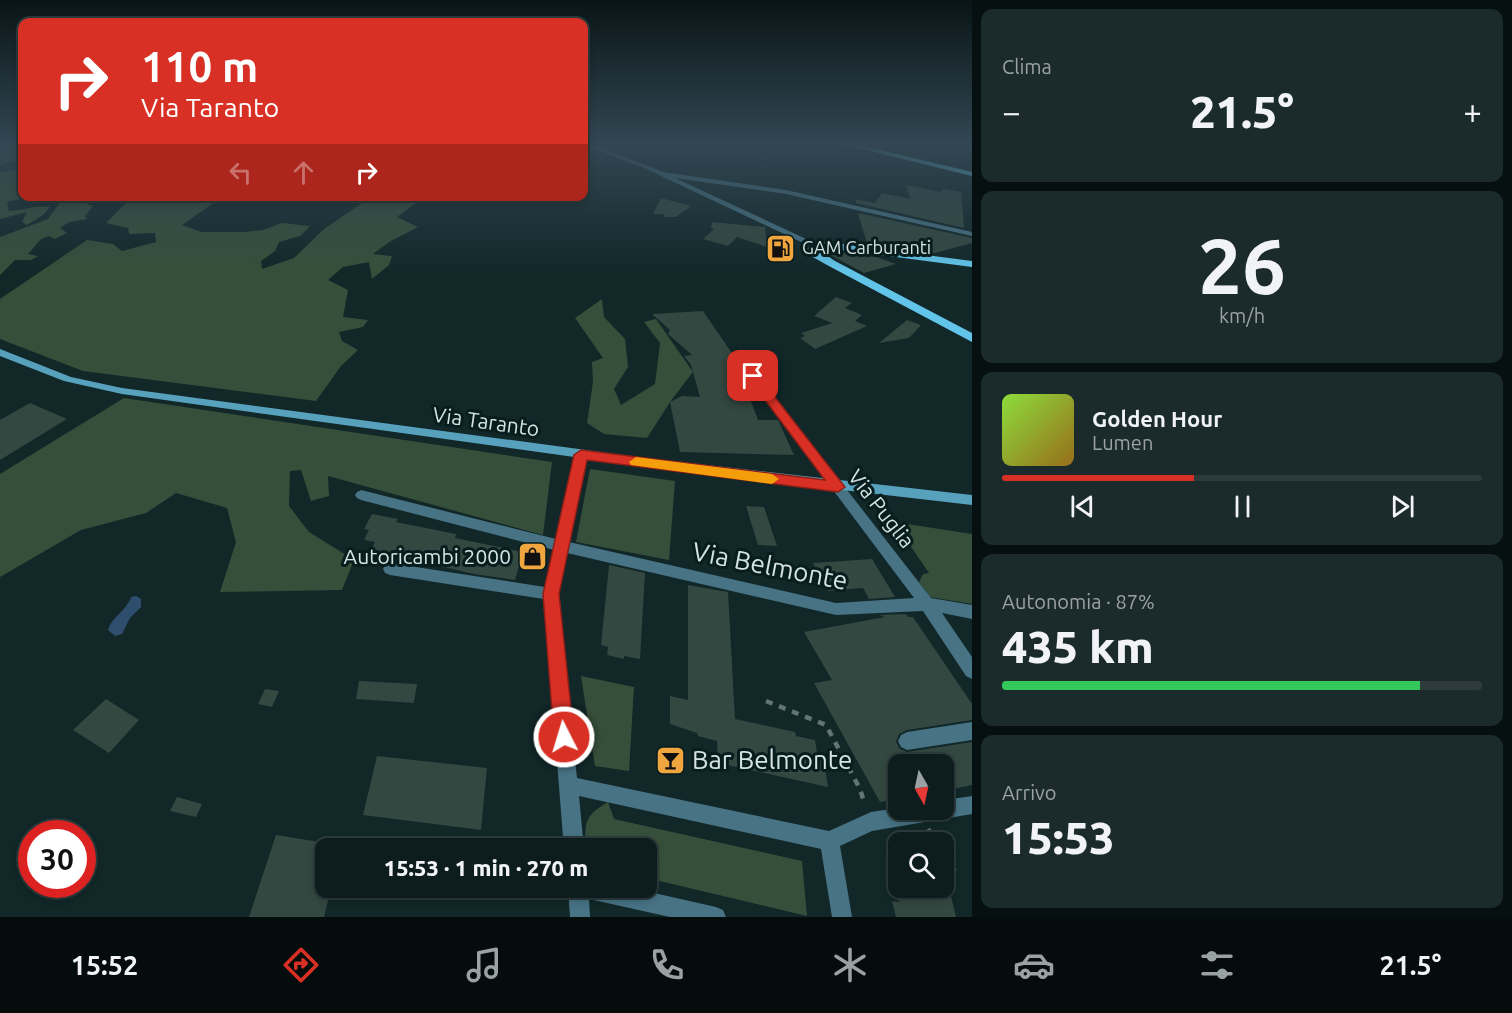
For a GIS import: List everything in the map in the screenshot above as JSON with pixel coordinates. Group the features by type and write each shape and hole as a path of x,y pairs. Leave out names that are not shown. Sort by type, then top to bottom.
{"main road":[{"path":"972,264 827,245 814,246 812,249 815,254 972,338"}],"street":[{"path":"685,186 814,246"},
{"path":"743,186 786,192 972,234"},
{"name":"Via Taranto","path":"0,352 68,379 122,391 581,455 838,487 972,500"},
{"name":"Via Puglia","path":"753,376 927,603 972,671"},
{"path":"573,838 551,594 581,455"},
{"name":"Via Belmonte","path":"361,495 561,546 836,609 927,603 972,612"},
{"path":"390,569 551,594"},
{"path":"907,741 972,731"},
{"path":"568,784 829,841 871,822 972,805"},
{"path":"829,841 842,917"},
{"path":"579,898 580,917"},
{"path":"631,898 716,917"}],"path":[{"path":"766,701 826,725 860,789"}],"green space":[{"path":"0,186 18,186 18,199 7,202 9,211 50,207 43,215 27,225 22,222 27,212 0,219"},
{"path":"61,201 87,201 86,203 93,206 85,216 87,219 69,222 60,228 67,233 55,239 49,236 41,239 28,254 38,256 31,260 15,260 0,275 0,237 48,219"},
{"path":"128,201 216,201 182,225 201,232 263,230 282,223 310,226 300,236 279,242 275,251 261,261 262,269 294,258 324,229 365,201 421,201 397,217 418,227 389,242 373,254 392,256 389,265 372,279 369,262 343,267 328,280 348,290 343,317 368,320 363,327 339,332 342,341 358,350 341,366 316,401 83,371 0,339 0,299 87,240 113,244 122,251 156,242 155,233 129,234 128,228 106,223"},
{"path":"602,299 604,317 625,339 628,367 614,389 621,405 655,384 660,343 644,322 656,319 693,372 647,438 604,434 587,423 593,382 592,362 603,358 575,318"},
{"path":"124,398 552,462 543,535 328,476 329,496 311,501 301,470 290,471 289,506 309,532 354,560 342,590 220,592 236,542 227,508 176,493 146,513 81,530 0,577 0,474"},
{"path":"590,469 675,481 669,560 576,542"},
{"path":"894,522 972,534 972,604 930,597 919,582 923,574 929,573"},
{"path":"581,676 634,687 629,771 595,766"},
{"path":"608,802 614,819 802,861 807,916 657,880 657,838 586,838 586,826 594,812"}],"water":[{"path":"136,596 141,599 141,607 130,618 122,634 115,636 108,630 110,626 131,597"}],"building":[{"path":"906,186 941,192 944,189 961,192 964,228 856,203 855,199 875,203 882,193 910,199"},
{"path":"661,198 691,206 676,217 653,214"},
{"path":"858,213 972,238 972,243 935,253 867,243"},
{"path":"712,222 765,227 767,247 737,237 728,246 703,239 714,229 711,228"},
{"path":"823,251 876,257 896,264 864,273"},
{"path":"836,297 852,303 845,308 862,315 855,321 867,326 815,349 800,338 805,336 801,333 832,323 814,316"},
{"path":"703,311 734,356 758,420 778,420 794,455 680,452 670,402 682,396 700,397 691,365 684,356 692,355 668,334 670,330 652,314"},
{"path":"907,320 921,325 909,338 879,343"},
{"path":"30,403 67,419 0,460 0,420"},
{"path":"746,506 764,507 777,546 758,545"},
{"path":"372,514 398,519 396,522 456,534 455,538 523,552 515,580 474,574 371,550 375,542 364,540 369,530 364,529"},
{"path":"872,559 895,597 869,599 863,588 828,591 813,563"},
{"path":"609,565 645,573 640,659 624,656 624,659 607,655 608,647 601,645"},
{"path":"688,585 728,592 735,719 795,732 796,736 815,740 818,759 824,761 828,787 718,763 717,741 670,724 670,696 688,700"},
{"path":"906,614 908,617 913,617 972,704 972,720 907,730 899,734 896,742 900,749 907,752 972,742 972,785 954,789 954,754 888,754 888,801 880,802 814,683 832,680 804,632 885,617 879,615"},
{"path":"359,681 417,684 414,703 356,699"},
{"path":"265,689 279,691 272,707 258,704"},
{"path":"106,699 139,720 109,753 73,730"},
{"path":"377,756 487,768 481,830 363,815"},
{"path":"177,797 202,804 196,817 170,811"},
{"path":"276,835 315,841 315,898 329,898 324,917 249,917"},
{"path":"898,898 951,898 956,917 896,917 892,901 899,902"}],"slow traffic":[{"path":"636,462 772,479"}],"place":[{"name":"GAM Carburanti","path":"781,248"},
{"name":"Autoricambi 2000","path":"532,557"},
{"name":"Bar Belmonte","path":"671,760"}],"route":[{"path":"564,737 551,594 581,455 838,487 753,376"}]}
